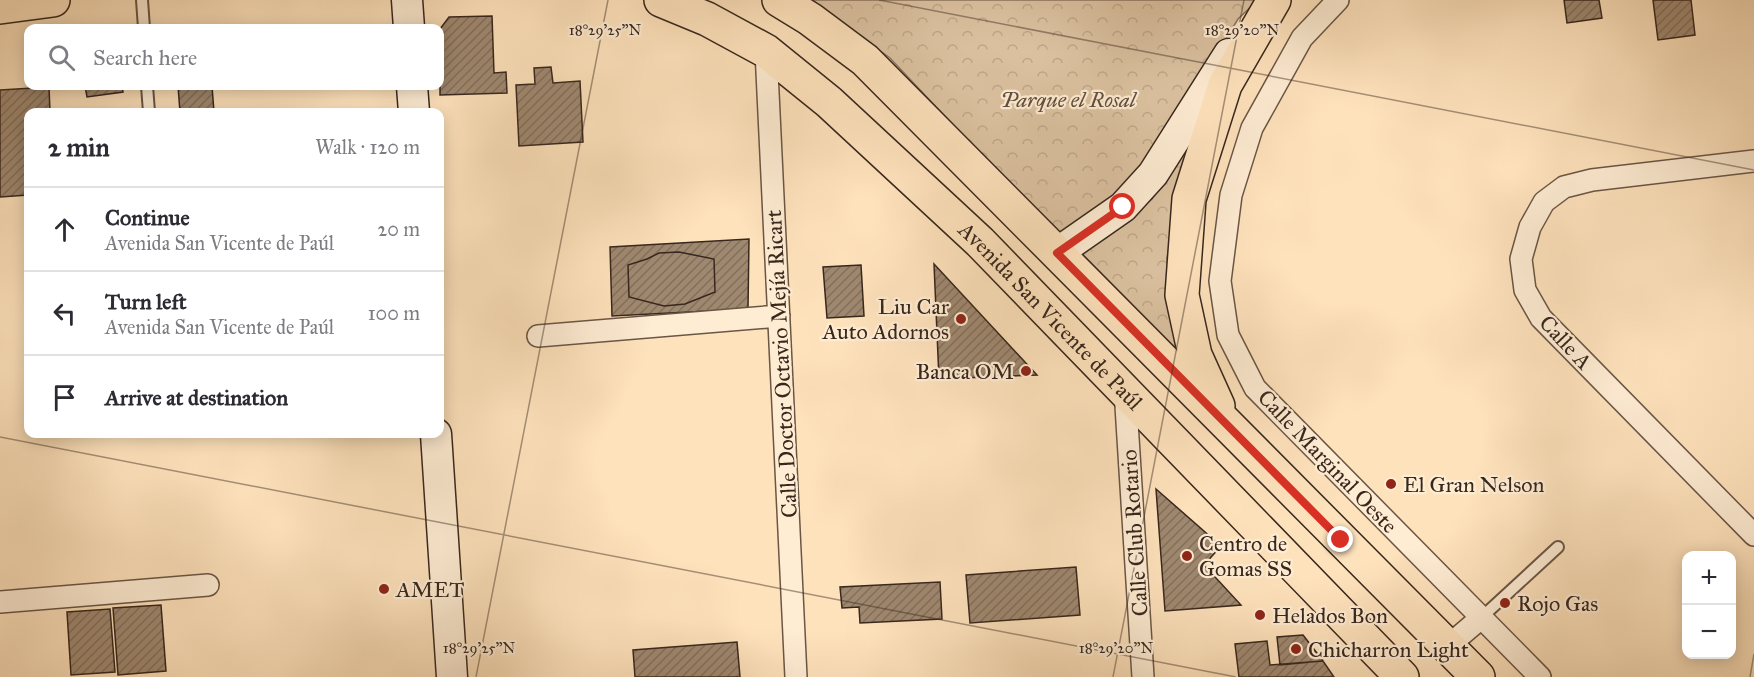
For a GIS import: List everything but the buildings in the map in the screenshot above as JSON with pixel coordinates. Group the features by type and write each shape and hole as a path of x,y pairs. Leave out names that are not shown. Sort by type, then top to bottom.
{"main road":[{"path":"0,7 53,0"},
{"name":"Avenida San Vicente de Paúl","path":"661,0 707,20 766,51 829,102 980,242 1402,677"},
{"path":"779,0 810,19 865,60 1478,677"},
{"path":"1227,426 1196,356 1182,295 1189,199 1225,85 1274,0"}],"street":[{"path":"407,0 409,24"},
{"path":"1057,253 1123,207 1153,174 1244,30 1269,0"},
{"name":"Calle Marginal Oeste","path":"1338,0 1302,38 1252,128 1231,195 1220,281 1228,335 1255,388 1540,677"},
{"name":"Calle Doctor Octavio Mejía Ricart","path":"766,51 796,677"},
{"path":"412,90 414,108"},
{"name":"Calle A","path":"1754,161 1603,178 1564,187 1544,202 1530,227 1521,259 1525,290 1540,318 1754,534"},
{"path":"538,336 779,316"},
{"name":"Calle Club Rotario","path":"1125,389 1143,677"},
{"path":"436,438 452,677"},
{"path":"0,603 208,585"},
{"path":"1448,646 1482,618"}],"lane":[{"path":"142,0 144,24"},
{"path":"147,90 149,108"},
{"path":"1482,618 1558,547"}],"green space":[{"name":"Parque el Rosal","path":"810,0 1258,0 1238,19 1145,171 1061,239 890,58"},
{"path":"1189,143 1167,258 1176,349 1082,254 1152,199"}],"place":[{"name":"Liu Car Auto Adornos","path":"961,319"},
{"name":"Banca OM","path":"1026,371"},
{"name":"El Gran Nelson","path":"1391,484"},
{"name":"Centro de Gomas SS","path":"1187,556"},
{"name":"AMET","path":"384,589"},
{"name":"Rojo Gas","path":"1505,603"},
{"name":"Helados Bon","path":"1260,615"},
{"name":"Chicharron Light","path":"1296,649"}],"route":[{"path":"1123,207 1057,253 1341,540"}]}
